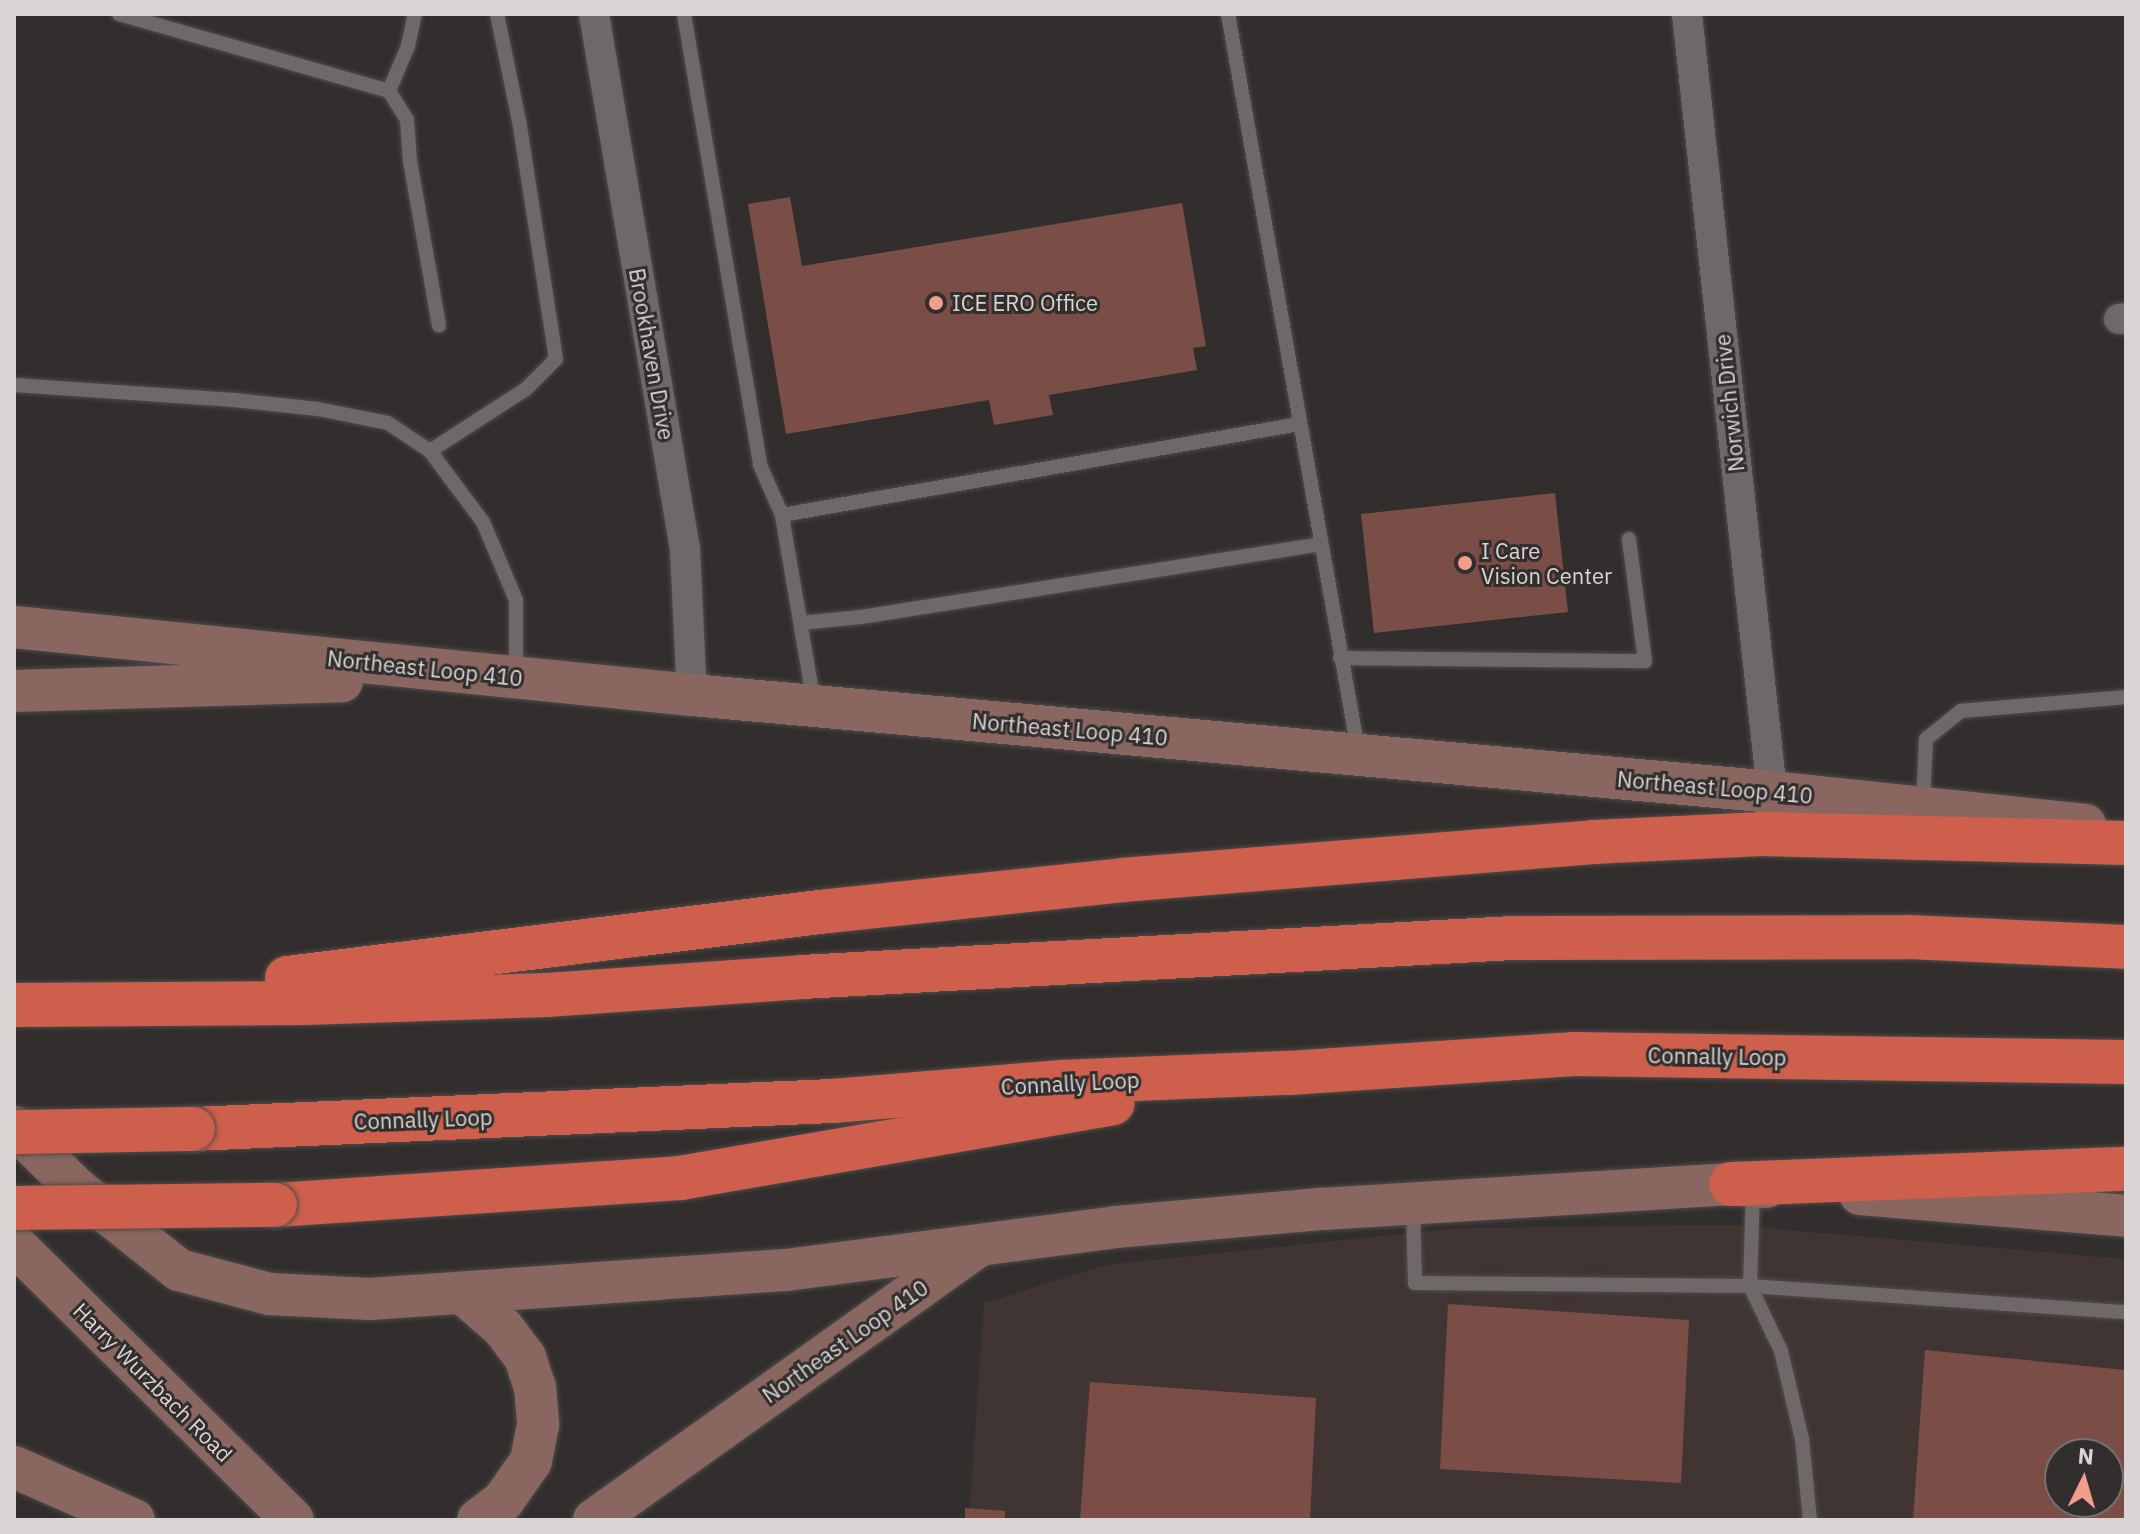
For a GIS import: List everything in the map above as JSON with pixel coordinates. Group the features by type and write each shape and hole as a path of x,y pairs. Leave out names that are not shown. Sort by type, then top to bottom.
{"highway":[{"path":"59,1007 828,911 1350,860 1762,834 2126,843"},
{"path":"14,1005 59,1007 547,995 802,977 1514,938 1908,937 2126,947"},
{"name":"Connally Loop","path":"14,1129 193,1129 833,1101 1061,1082 1289,1073 1574,1054 2126,1062"},
{"path":"14,1208 275,1205 680,1178 1289,1073"},
{"path":"1742,1185 2126,1169"}],"main road":[{"name":"Northeast Loop 410","path":"14,627 692,695 1772,792 2126,829"},
{"path":"14,691 515,676"},
{"path":"14,1129 77,1189 179,1270 269,1294 370,1299 465,1295 786,1270 981,1244"},
{"name":"Northeast Loop 410","path":"594,1520 981,1244 1115,1227 1413,1203 1742,1185 2126,1216"},
{"name":"Harry Wurzbach Road","path":"14,1244 293,1520"},
{"path":"465,1295 503,1328 525,1357 535,1387 538,1425 531,1461 503,1501 478,1520"},
{"path":"14,1467 134,1520"}],"street":[{"name":"Brookhaven Drive","path":"594,14 685,549 692,695"},
{"name":"Norwich Drive","path":"1687,14 1772,792"}],"lane":[{"path":"119,14 389,91 407,120 410,161 439,325"},
{"path":"389,91 408,46 415,14"},
{"path":"430,451 526,389 556,359 519,121 497,14"},
{"path":"684,14 760,465 782,515 814,706"},
{"path":"1228,14 1359,754"},
{"path":"14,385 318,409 388,423 430,451 483,522 516,600 515,676"},
{"path":"782,515 1299,424"},
{"path":"1340,658 1645,661 1629,539"},
{"path":"801,623 861,617 1320,544"},
{"path":"1923,808 1926,739 1961,711 2126,697"},
{"path":"1742,1185 1750,1286 1781,1351 1802,1439 1810,1520"},
{"path":"1413,1203 1415,1283 1750,1286 2126,1312"}],"shaded area":[{"path":"1729,1225 2126,1259 2126,1520 969,1520 984,1303 1106,1265 1459,1228"}],"building":[{"path":"790,197 802,266 1182,203 1206,346 1193,348 1197,370 1049,395 1053,415 994,425 989,400 786,434 748,204"},
{"name":"I Care Vision Center","path":"1555,493 1568,612 1374,633 1361,514"},
{"path":"1448,1304 1689,1320 1681,1483 1440,1469"},
{"path":"1925,1350 2126,1370 2126,1520 1913,1520"},
{"path":"1090,1382 1316,1398 1310,1520 1080,1520"},
{"path":"965,1508 1005,1511 1005,1520 965,1520"}],"place":[{"name":"ICE ERO Office","path":"936,303"},
{"name":"I Care Vision Center","path":"1465,563"}]}
